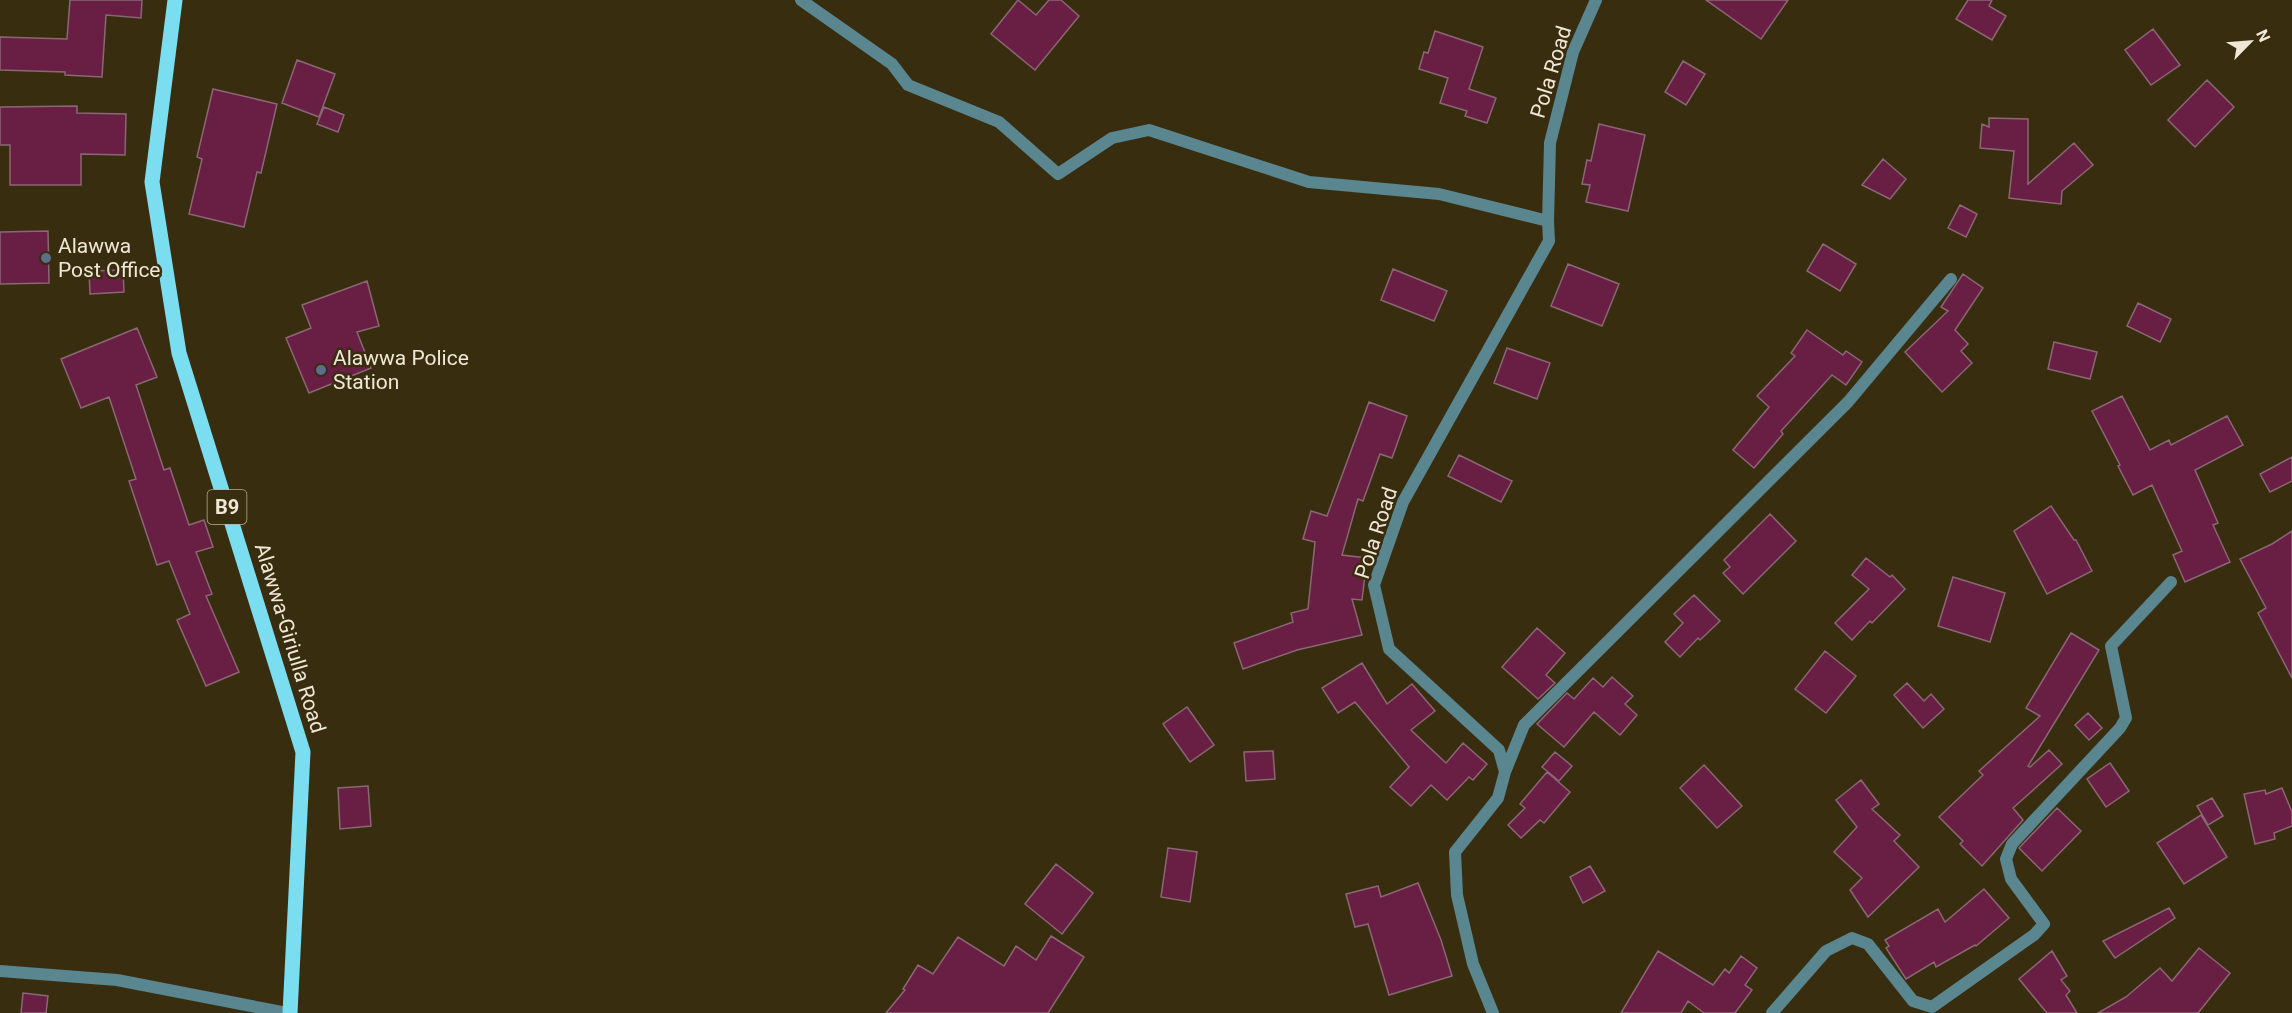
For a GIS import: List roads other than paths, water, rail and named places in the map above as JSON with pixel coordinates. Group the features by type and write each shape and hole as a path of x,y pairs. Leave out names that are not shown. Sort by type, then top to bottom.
{"main road":[{"name":"Alawwa-Giriulla Road","path":"175,0 152,182 179,353 303,752 288,1013"}],"street":[{"path":"801,0 892,64 908,85 999,122 1058,174 1112,138 1149,130 1309,182 1439,194 1548,221"},
{"name":"Pola Road","path":"1505,772 1499,750 1389,649 1374,585 1402,502 1549,241 1550,143 1573,52 1596,0"},
{"path":"1493,1013 1473,964 1457,895 1455,852 1498,798 1505,772 1524,725 1848,402 1950,279"},
{"path":"1772,1013 1826,951 1852,938 1868,944 1913,1001 1932,1007 2034,935 2044,924 2011,879 2006,859 2012,844 2120,728 2126,718 2111,646 2171,582"},
{"path":"0,971 117,980 288,1013"}],"place":[{"name":"Alawwa Post Office","path":"46,258"},
{"name":"Alawwa Police Station","path":"321,370"}]}
